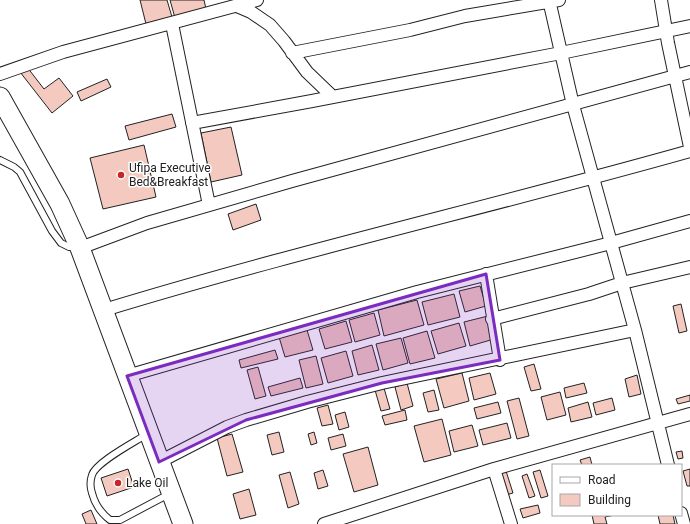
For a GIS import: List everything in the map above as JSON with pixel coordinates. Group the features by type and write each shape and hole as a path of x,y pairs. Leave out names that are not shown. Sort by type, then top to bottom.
{"highway":[{"path":"0,97 60,204 80,248 104,310 148,434 183,524"}],"street":[{"path":"0,74 63,52 257,0"},
{"path":"661,0 690,147"},
{"path":"292,53 403,31 465,16 552,1 561,53 573,105 635,330 668,464"},
{"path":"237,6 251,12 270,25 307,72 333,97"},
{"path":"172,24 209,205"},
{"path":"192,123 561,53 690,26"},
{"path":"80,248 147,224 209,205 690,72"},
{"path":"104,310 185,285 690,150"},
{"path":"127,376 417,292 611,243 690,221"},
{"path":"492,319 589,294 622,283 690,267"},
{"path":"486,274 492,319 500,360"},
{"path":"159,462 204,438 246,420 307,402 382,383 500,360 635,330"},
{"path":"324,524 494,469 690,414"},
{"path":"494,469 511,524"}],"lane":[{"path":"0,160 14,167 20,172 52,231 61,243 69,247 80,248"},
{"path":"148,434 102,464 92,473 90,486 93,498 100,512 110,520 120,520 171,493"}],"highlighted area":[{"path":"486,274 500,360 382,383 246,420 159,462 127,376"}],"building":[{"path":"140,0 167,0 172,17 146,24"},
{"path":"170,0 204,0 206,9 175,18"},
{"path":"27,67 44,89 59,78 73,96 52,113 20,72"},
{"path":"107,79 111,87 81,101 77,92"},
{"path":"172,114 176,127 129,140 125,126"},
{"path":"231,127 242,175 211,182 201,133"},
{"path":"144,145 156,197 103,209 90,158"},
{"path":"256,204 261,220 233,230 228,214"},
{"path":"480,286 486,306 465,312 459,291"},
{"path":"454,294 460,317 428,325 422,302"},
{"path":"417,300 424,325 384,336 378,310"},
{"path":"681,304 687,331 679,333 673,306"},
{"path":"374,313 380,335 355,342 349,320"},
{"path":"488,316 494,339 470,346 464,322"},
{"path":"346,321 352,342 325,349 319,329"},
{"path":"459,323 466,346 438,354 431,331"},
{"path":"307,330 313,350 285,357 279,337"},
{"path":"427,331 435,358 410,364 403,338"},
{"path":"401,338 408,363 383,370 376,344"},
{"path":"372,345 379,370 358,375 352,351"},
{"path":"275,350 278,359 241,368 239,360"},
{"path":"346,351 353,376 328,383 321,358"},
{"path":"316,356 323,384 306,388 299,360"},
{"path":"534,364 541,389 531,391 524,367"},
{"path":"258,367 266,396 255,399 247,370"},
{"path":"462,373 469,401 444,408 436,379"},
{"path":"490,373 496,394 474,400 469,378"},
{"path":"637,375 641,394 629,397 625,379"},
{"path":"300,378 303,388 271,396 268,387"},
{"path":"407,383 413,406 401,410 395,387"},
{"path":"584,383 587,393 566,398 564,388"},
{"path":"384,388 390,409 381,411 375,390"},
{"path":"434,390 439,410 428,412 423,393"},
{"path":"560,392 566,415 547,420 541,397"},
{"path":"690,395 690,401 678,404 676,399"},
{"path":"519,398 529,436 517,439 507,401"},
{"path":"612,398 615,410 596,415 593,403"},
{"path":"498,402 501,413 477,419 474,408"},
{"path":"588,402 592,417 571,422 568,408"},
{"path":"328,405 333,424 322,426 317,408"},
{"path":"405,410 407,420 385,425 382,416"},
{"path":"345,412 349,427 339,430 335,415"},
{"path":"442,419 451,455 424,462 414,426"},
{"path":"507,423 511,438 483,445 479,430"},
{"path":"472,425 478,446 454,452 449,431"},
{"path":"279,432 284,452 272,455 267,435"},
{"path":"314,432 317,443 311,445 308,434"},
{"path":"232,434 243,472 227,476 217,438"},
{"path":"343,434 346,446 331,450 328,438"},
{"path":"368,447 378,485 354,492 343,454"},
{"path":"682,451 683,458 678,459 676,452"},
{"path":"590,457 592,464 582,464 580,460"},
{"name":"Lake Oil","path":"128,469 134,487 107,496 101,478"},
{"path":"690,469 690,486 687,486 683,471"},
{"path":"323,470 328,486 318,489 314,473"},
{"path":"540,470 548,496 541,498 533,472"},
{"path":"506,471 513,493 506,495 499,473"},
{"path":"290,472 299,504 288,508 279,475"},
{"path":"527,474 535,496 529,498 522,476"},
{"path":"249,489 256,515 240,519 233,494"},
{"path":"538,505 540,513 523,518 520,509"},
{"path":"91,510 97,524 86,524 82,514"},
{"path":"592,516 610,516 605,517 607,524 594,524"},
{"path":"658,516 673,516 675,524 660,524"}],"place":[{"name":"Ufipa Executive Bed&Breakfast","path":"121,175"},
{"name":"Lake Oil","path":"118,483"}]}
